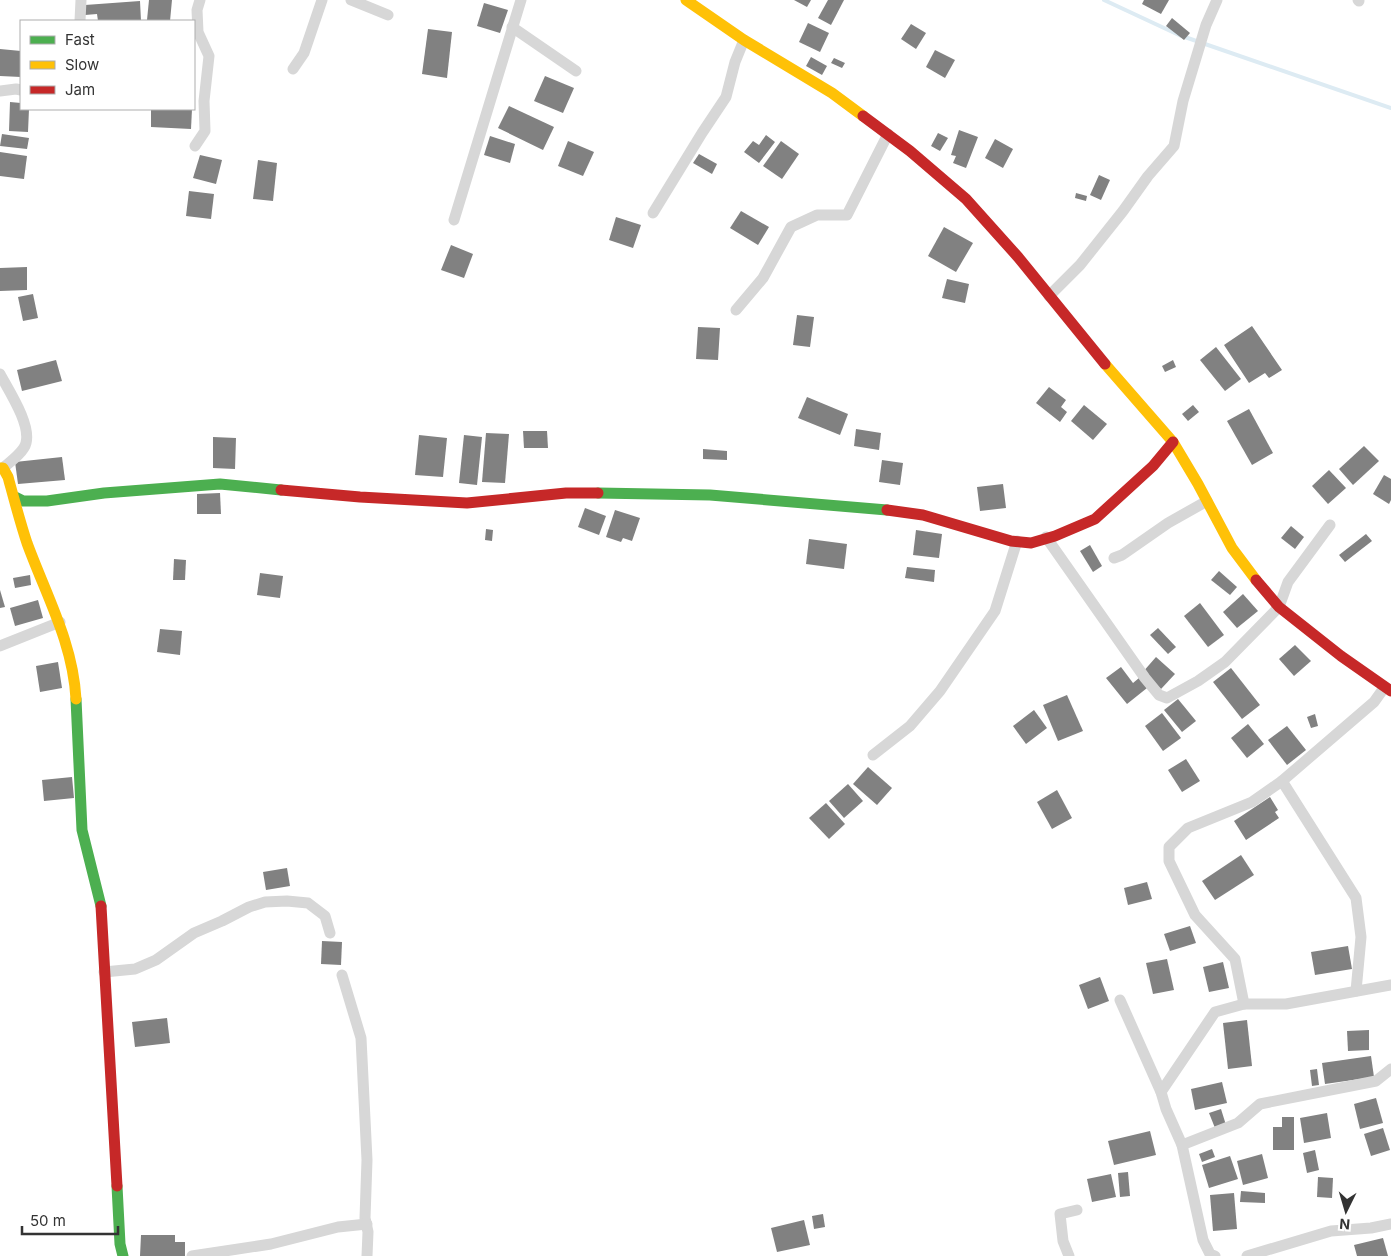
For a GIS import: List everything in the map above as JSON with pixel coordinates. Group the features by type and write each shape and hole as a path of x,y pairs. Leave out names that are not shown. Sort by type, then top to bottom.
{"street":[{"path":"80,20 81,0"},
{"path":"195,146 205,131 204,101 209,56 198,32 197,10 200,0"},
{"path":"293,69 304,53 322,0"},
{"path":"351,0 388,14"},
{"path":"454,220 520,0"},
{"path":"686,0 744,40 832,93 910,151 966,199 1018,257 1086,341 1173,442 1207,500 1232,548 1248,571 1278,607 1388,689 1282,780 1252,802 1188,828 1169,847 1169,861 1195,915 1235,959 1244,1004"},
{"path":"1049,296 1080,265 1124,211 1148,176 1174,146 1186,93 1206,25 1217,0"},
{"path":"512,27 576,72"},
{"path":"653,214 726,97 735,62 744,40"},
{"path":"0,91 20,90"},
{"path":"736,310 763,278 791,227 817,215 847,214 888,134"},
{"path":"0,374 26,428 26,444 15,458 1,468 8,477 27,542 60,622 75,678 82,830 101,908 120,1244 124,1256"},
{"path":"15,497 23,501 47,501 104,493 220,484 360,497 467,503 566,493 710,495 879,509 922,515 1017,542 1031,543 1054,536 1095,519 1153,466 1173,442"},
{"path":"1114,558 1122,555 1207,500"},
{"path":"1046,537 1145,678 1164,698 1170,698 1225,662 1278,607 1288,582 1330,525"},
{"path":"873,756 910,726 940,691 995,610 1017,542"},
{"path":"0,646 60,622"},
{"path":"1282,780 1356,898 1361,937 1356,992"},
{"path":"104,972 135,969 156,960 194,933 249,907 265,902 287,901 308,903 325,916 330,933"},
{"path":"342,975 362,1038 368,1160 365,1218 368,1232 367,1256"},
{"path":"1161,1092 1215,1012 1244,1004 1286,1004 1391,985"},
{"path":"1120,1000 1161,1092 1182,1145 1203,1240 1209,1255"},
{"path":"1182,1145 1238,1122 1260,1104 1376,1081 1391,1069"},
{"path":"1069,1256 1063,1240 1060,1214 1076,1210"},
{"path":"192,1256 272,1244 338,1227 367,1224"},
{"path":"1247,1256 1332,1231 1371,1228 1391,1224"}],"building":[{"path":"149,0 172,0 170,20 147,20"},
{"path":"794,0 811,0 807,7"},
{"path":"828,0 844,0 831,25 818,18"},
{"path":"1144,0 1169,0 1161,14 1142,4"},
{"path":"140,1 141,20 98,20 97,14 85,15 85,5"},
{"path":"484,3 508,10 500,33 477,26"},
{"path":"1172,18 1190,33 1184,40 1166,26"},
{"path":"808,23 829,33 820,52 799,42"},
{"path":"911,24 926,33 916,49 901,39"},
{"path":"428,29 452,32 447,78 422,74"},
{"path":"0,49 20,51 20,77 0,76"},
{"path":"935,50 955,60 945,78 926,67"},
{"path":"811,57 827,66 822,75 806,66"},
{"path":"834,58 845,63 842,68 831,63"},
{"path":"545,76 574,88 563,113 534,101"},
{"path":"10,102 20,103 20,110 29,110 28,132 9,131"},
{"path":"509,106 554,127 543,150 498,128"},
{"path":"151,110 192,110 191,129 151,127"},
{"path":"959,130 978,137 966,168 953,163 956,156 951,155"},
{"path":"938,133 948,138 940,151 931,146"},
{"path":"2,134 29,138 27,149 0,146"},
{"path":"766,135 775,142 759,163 744,152 753,141 759,145"},
{"path":"490,136 515,144 510,163 484,155"},
{"path":"995,139 1013,149 1003,168 985,158"},
{"path":"568,141 594,152 583,176 558,166"},
{"path":"781,141 799,154 782,179 763,166"},
{"path":"0,152 27,156 24,179 0,176"},
{"path":"699,154 717,164 712,174 693,163"},
{"path":"200,155 222,160 216,184 193,178"},
{"path":"258,160 277,163 273,201 253,199"},
{"path":"1099,175 1110,180 1101,200 1090,195"},
{"path":"189,191 214,194 211,219 186,216"},
{"path":"1076,193 1087,196 1086,201 1075,198"},
{"path":"741,211 769,227 758,245 730,228"},
{"path":"616,217 641,225 633,248 609,240"},
{"path":"944,227 973,243 956,272 928,256"},
{"path":"451,245 473,254 464,278 441,270"},
{"path":"27,267 27,290 0,291 0,268"},
{"path":"947,279 969,284 965,303 942,298"},
{"path":"33,294 38,318 23,321 18,297"},
{"path":"797,315 814,317 810,347 793,345"},
{"path":"1252,326 1282,370 1269,378 1265,373 1249,383 1224,345"},
{"path":"698,327 720,328 718,360 696,359"},
{"path":"1216,347 1241,379 1225,391 1200,360"},
{"path":"56,360 62,381 22,391 17,370"},
{"path":"1173,360 1176,367 1165,372 1162,366"},
{"path":"1049,387 1066,400 1061,407 1067,412 1060,422 1036,403"},
{"path":"807,397 848,414 840,435 798,418"},
{"path":"1084,405 1107,424 1093,440 1071,421"},
{"path":"1193,405 1199,412 1188,421 1182,414"},
{"path":"1249,409 1273,453 1252,465 1227,421"},
{"path":"856,429 881,433 879,450 854,446"},
{"path":"523,431 547,431 548,448 524,448"},
{"path":"486,433 509,434 505,483 482,482"},
{"path":"419,435 447,438 443,477 415,475"},
{"path":"464,435 482,437 477,485 459,483"},
{"path":"213,437 236,438 235,469 213,468"},
{"path":"1364,446 1379,461 1353,485 1339,469"},
{"path":"703,449 727,451 727,460 703,459"},
{"path":"62,457 65,480 18,484 15,462"},
{"path":"882,460 903,463 900,485 879,482"},
{"path":"1329,470 1346,488 1328,504 1312,486"},
{"path":"1384,475 1391,479 1391,500 1389,504 1373,494"},
{"path":"1003,484 1006,508 980,511 977,487"},
{"path":"220,493 221,514 197,514 197,494"},
{"path":"585,508 606,516 599,535 578,527"},
{"path":"615,510 640,518 632,541 623,538 621,542 606,537"},
{"path":"1291,526 1304,537 1295,549 1281,538"},
{"path":"486,529 493,530 492,541 485,540"},
{"path":"916,530 942,534 939,558 913,555"},
{"path":"1366,534 1372,541 1345,562 1339,555"},
{"path":"809,539 847,544 844,569 806,564"},
{"path":"1090,545 1102,566 1093,572 1080,551"},
{"path":"174,559 186,560 185,580 173,580"},
{"path":"907,567 935,570 934,582 905,578"},
{"path":"1219,571 1237,587 1230,595 1211,580"},
{"path":"260,573 283,576 280,598 257,595"},
{"path":"30,575 31,585 15,588 13,578"},
{"path":"0,590 5,607 0,608"},
{"path":"1243,594 1258,611 1237,628 1223,612"},
{"path":"38,600 43,618 15,626 10,608"},
{"path":"1200,603 1224,635 1208,647 1184,616"},
{"path":"1158,628 1176,647 1168,654 1150,635"},
{"path":"160,629 182,631 180,655 157,652"},
{"path":"1295,645 1311,661 1294,676 1279,659"},
{"path":"1156,657 1175,674 1161,689 1142,673"},
{"path":"58,662 62,688 40,692 36,666"},
{"path":"1121,667 1133,683 1139,678 1147,688 1127,704 1106,678"},
{"path":"1231,668 1260,705 1242,719 1213,682"},
{"path":"1067,695 1083,731 1058,741 1043,705"},
{"path":"1178,699 1196,721 1182,732 1164,710"},
{"path":"1034,710 1047,728 1026,744 1013,726"},
{"path":"1162,713 1181,738 1163,751 1145,726"},
{"path":"1315,714 1318,726 1311,728 1307,717"},
{"path":"1248,724 1264,744 1247,758 1231,738"},
{"path":"1287,726 1306,750 1287,765 1268,740"},
{"path":"1186,759 1200,781 1182,792 1168,770"},
{"path":"868,767 892,788 877,805 853,784"},
{"path":"72,777 74,798 44,801 42,780"},
{"path":"848,784 863,801 844,818 829,801"},
{"path":"1057,790 1072,818 1052,829 1037,802"},
{"path":"1270,797 1278,810 1275,812 1279,818 1246,840 1234,821"},
{"path":"826,803 845,824 829,839 809,818"},
{"path":"1241,855 1254,875 1215,900 1202,881"},
{"path":"287,868 290,886 266,890 263,872"},
{"path":"1147,882 1152,899 1128,905 1124,888"},
{"path":"1190,926 1196,943 1170,951 1164,934"},
{"path":"322,941 342,942 341,965 321,964"},
{"path":"1348,946 1352,969 1315,975 1311,952"},
{"path":"1167,959 1174,990 1153,994 1146,963"},
{"path":"1223,962 1229,988 1209,992 1203,967"},
{"path":"1100,977 1109,1001 1088,1009 1079,985"},
{"path":"167,1018 170,1043 135,1047 132,1022"},
{"path":"1247,1020 1252,1066 1228,1069 1223,1023"},
{"path":"1369,1030 1369,1050 1348,1051 1347,1031"},
{"path":"1371,1056 1374,1077 1325,1084 1322,1063"},
{"path":"1317,1069 1319,1085 1312,1086 1310,1070"},
{"path":"1222,1082 1227,1103 1195,1110 1191,1089"},
{"path":"1376,1098 1383,1123 1360,1129 1354,1104"},
{"path":"1221,1109 1226,1125 1215,1128 1209,1113"},
{"path":"1327,1113 1331,1138 1304,1143 1300,1118"},
{"path":"1282,1117 1294,1117 1294,1150 1273,1150 1273,1127 1282,1127"},
{"path":"1383,1128 1390,1150 1371,1156 1364,1134"},
{"path":"1150,1131 1156,1155 1114,1165 1108,1141"},
{"path":"1212,1149 1215,1157 1202,1162 1199,1154"},
{"path":"1315,1150 1319,1170 1307,1173 1303,1153"},
{"path":"1262,1154 1268,1178 1243,1185 1237,1161"},
{"path":"1230,1156 1238,1179 1209,1188 1202,1165"},
{"path":"1128,1172 1130,1196 1120,1197 1118,1173"},
{"path":"1111,1174 1116,1197 1092,1202 1087,1179"},
{"path":"1318,1177 1333,1178 1332,1198 1317,1197"},
{"path":"1241,1191 1265,1193 1265,1203 1240,1202"},
{"path":"1234,1193 1237,1229 1213,1231 1210,1195"},
{"path":"823,1214 825,1227 814,1229 812,1216"},
{"path":"804,1220 810,1245 777,1252 771,1228"},
{"path":"141,1235 175,1235 175,1242 185,1242 185,1256 140,1256"},
{"path":"1383,1238 1388,1256 1357,1256 1354,1245"}],"waterway":[{"path":"1104,0 1179,35 1391,108"}],"traffic: fast":[{"path":"15,497 23,501 47,501 104,493 220,484 281,490"},
{"path":"598,493 710,495 887,510"},
{"path":"76,699 82,830 101,906"},
{"path":"117,1186 120,1244 123,1256"}],"traffic: slow":[{"path":"686,0 744,40 832,93 863,116"},
{"path":"1105,364 1173,442 1232,548 1256,580"},
{"path":"0,468 3,468 8,477 27,543 58,620 70,658 76,699"}],"traffic: jam":[{"path":"863,116 910,151 966,199 1018,257 1105,364"},
{"path":"887,510 923,515 1011,541 1031,543 1055,536 1095,519 1153,466 1173,442"},
{"path":"281,490 467,503 566,493 598,493"},
{"path":"1256,580 1279,607 1341,656 1391,691"},
{"path":"101,906 117,1186"}]}
